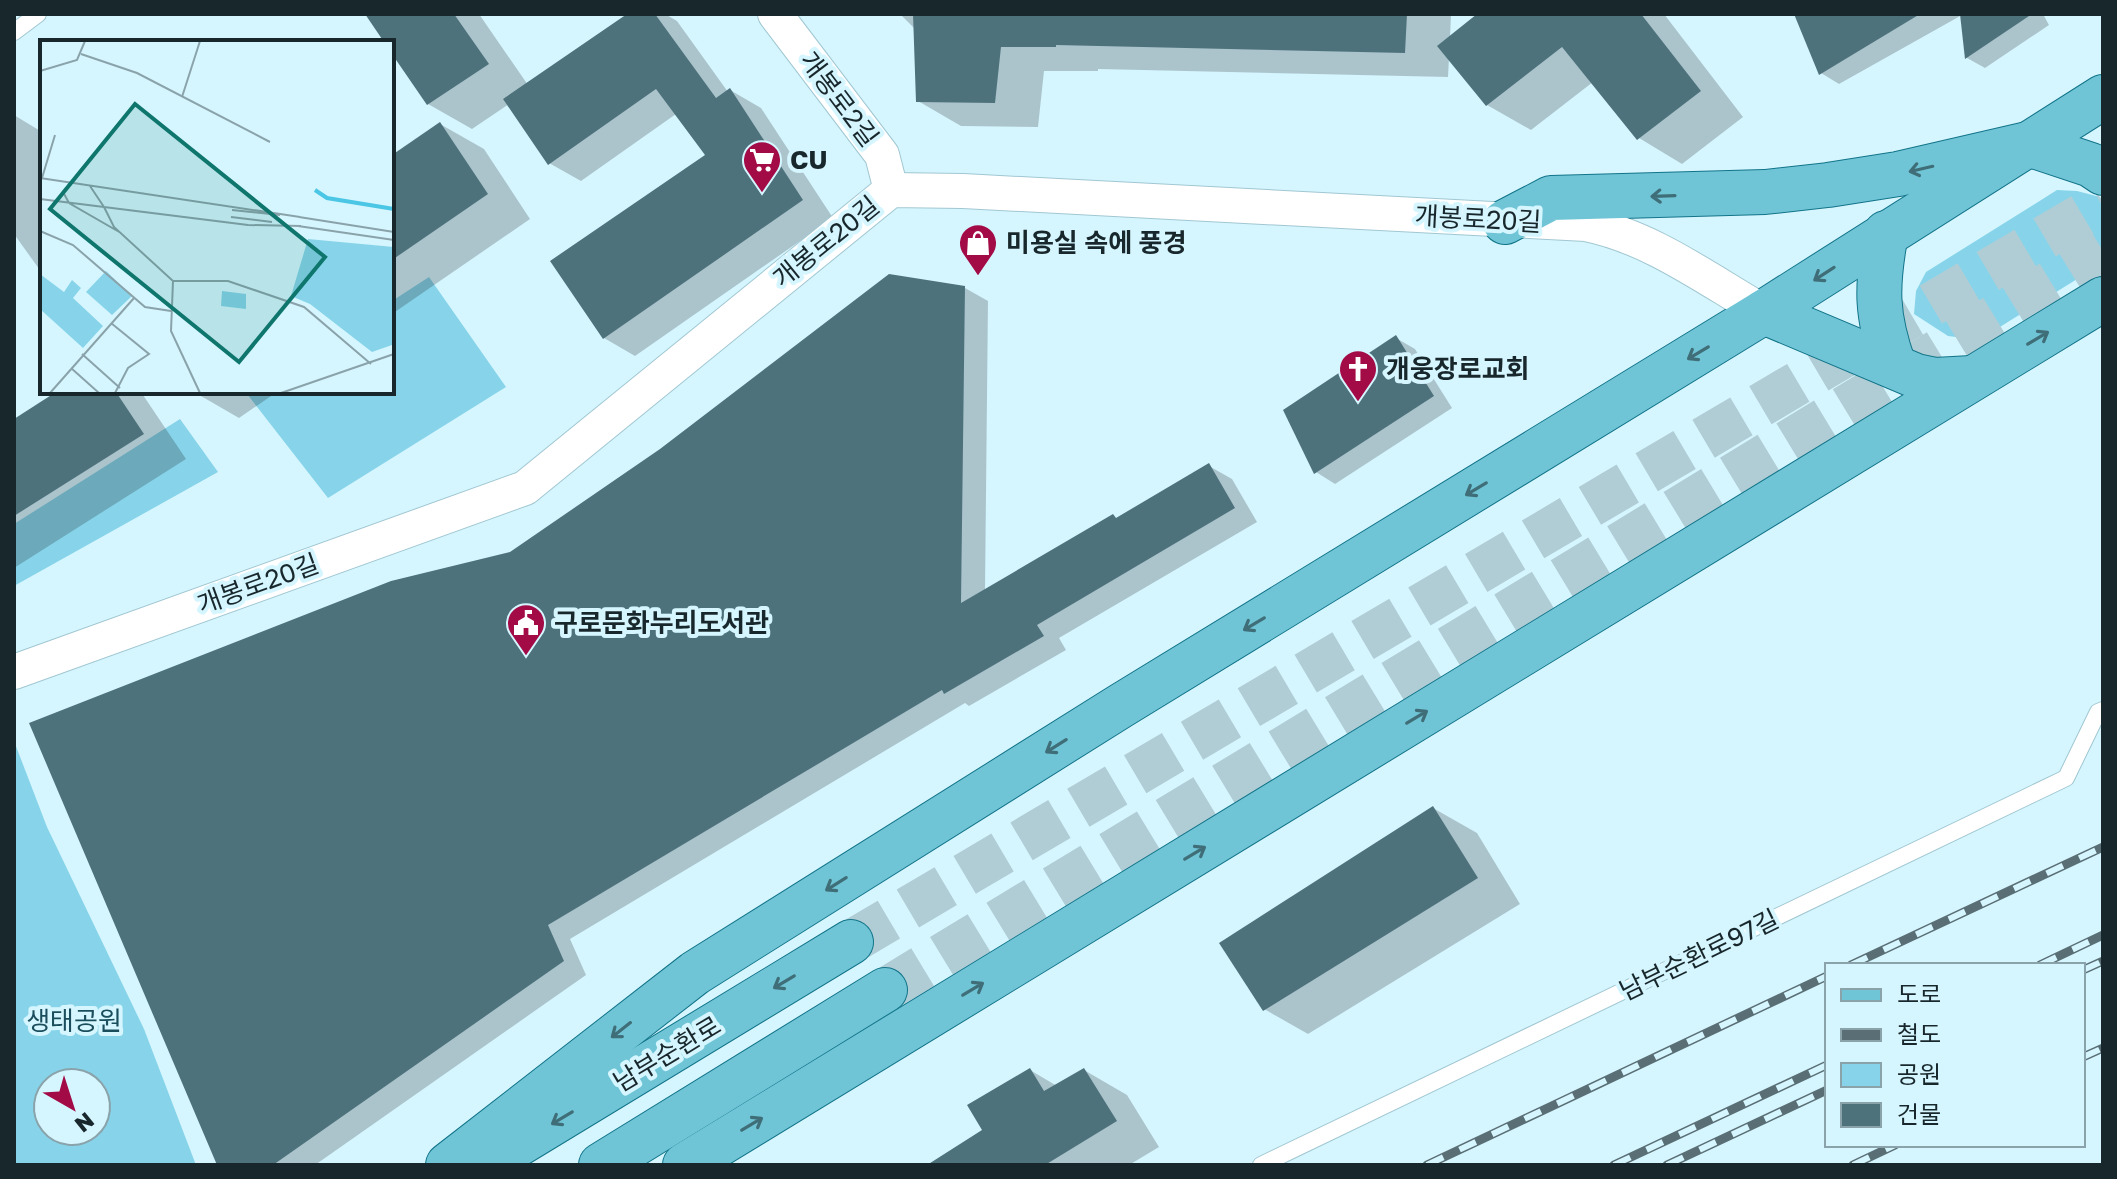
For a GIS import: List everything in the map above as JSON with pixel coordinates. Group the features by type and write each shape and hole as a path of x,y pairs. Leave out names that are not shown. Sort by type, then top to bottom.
{"main road":[{"path":"448,1165 695,973 1122,705 1764,312 2103,97"},
{"path":"1505,222 1551,198 1781,190 1898,174 2028,144 2091,165 2103,173"},
{"path":"1886,233 1878,291 1882,331 1894,366"},
{"path":"685,1165 2103,299"},
{"path":"1764,312 1916,376 1935,380 1972,378"},
{"name":"남부순환로","path":"483,1165 851,942"},
{"path":"601,1165 885,990"}],"street":[{"name":"개봉로2길","path":"775,14 882,155 891,190"},
{"name":"개봉로20길","path":"14,672 525,488 891,190 963,191 1586,224 1619,232 1647,245 1764,312"}],"lane":[{"path":"14,32 38,14"},
{"name":"남부순환로97길","path":"1261,1165 2066,778 2098,712 2103,710"}],"green space":[{"path":"2057,190 2100,197 2103,203 2103,263 1979,340 1948,336 1914,314 1916,291 1926,272"},
{"path":"429,277 506,387 328,498 247,394 394,394 394,300"},
{"path":"180,419 218,472 14,586 14,524"},
{"name":"생태공원","path":"14,741 47,827 144,1029 196,1165 14,1165"}],"building":[{"path":"365,14 454,14 489,64 427,105 394,57 394,40 383,40"},
{"path":"627,14 655,14 716,98 730,88 803,200 603,339 550,261 705,155 656,89 548,165 503,99"},
{"path":"913,14 1407,14 1405,53 1056,45 1001,47 995,103 916,102"},
{"path":"1477,14 1641,14 1701,91 1637,140 1562,47 1486,106 1437,46"},
{"path":"1794,14 1920,14 1819,75"},
{"path":"1960,14 2032,14 1965,59"},
{"path":"440,122 488,194 394,259 394,154"},
{"name":"구로문화누리도서관","path":"889,274 965,286 961,603 1113,514 1116,518 1209,463 1235,508 1037,625 1044,636 944,694 942,690 548,925 564,961 273,1165 217,1165 29,723 391,581 510,552 660,449"},
{"name":"개웅장로교회","path":"1396,335 1434,396 1314,474 1283,410"},
{"path":"53,394 117,394 144,434 14,516 14,419"},
{"path":"1433,806 1478,878 1263,1011 1219,943"},
{"path":"1030,1068 1044,1091 1084,1068 1117,1121 1045,1165 927,1165 982,1130 967,1105"}],"tunnel":[{"path":"851,942 2103,203"},
{"path":"885,990 2103,251"}],"railway":[{"path":"1855,963 2103,847"},
{"path":"2044,963 2103,935"},
{"path":"2085,969 2103,961"},
{"path":"1427,1165 1825,977"},
{"path":"2085,1056 2103,1048"},
{"path":"1614,1165 1825,1066"},
{"path":"1667,1165 1825,1091"},
{"path":"1853,1165 1891,1147"}],"place":[{"name":"CU","path":"762,194"},
{"name":"미용실 속에 풍경","path":"978,277"},
{"name":"개웅장로교회","path":"1358,403"},
{"name":"구로문화누리도서관","path":"526,657"}]}
